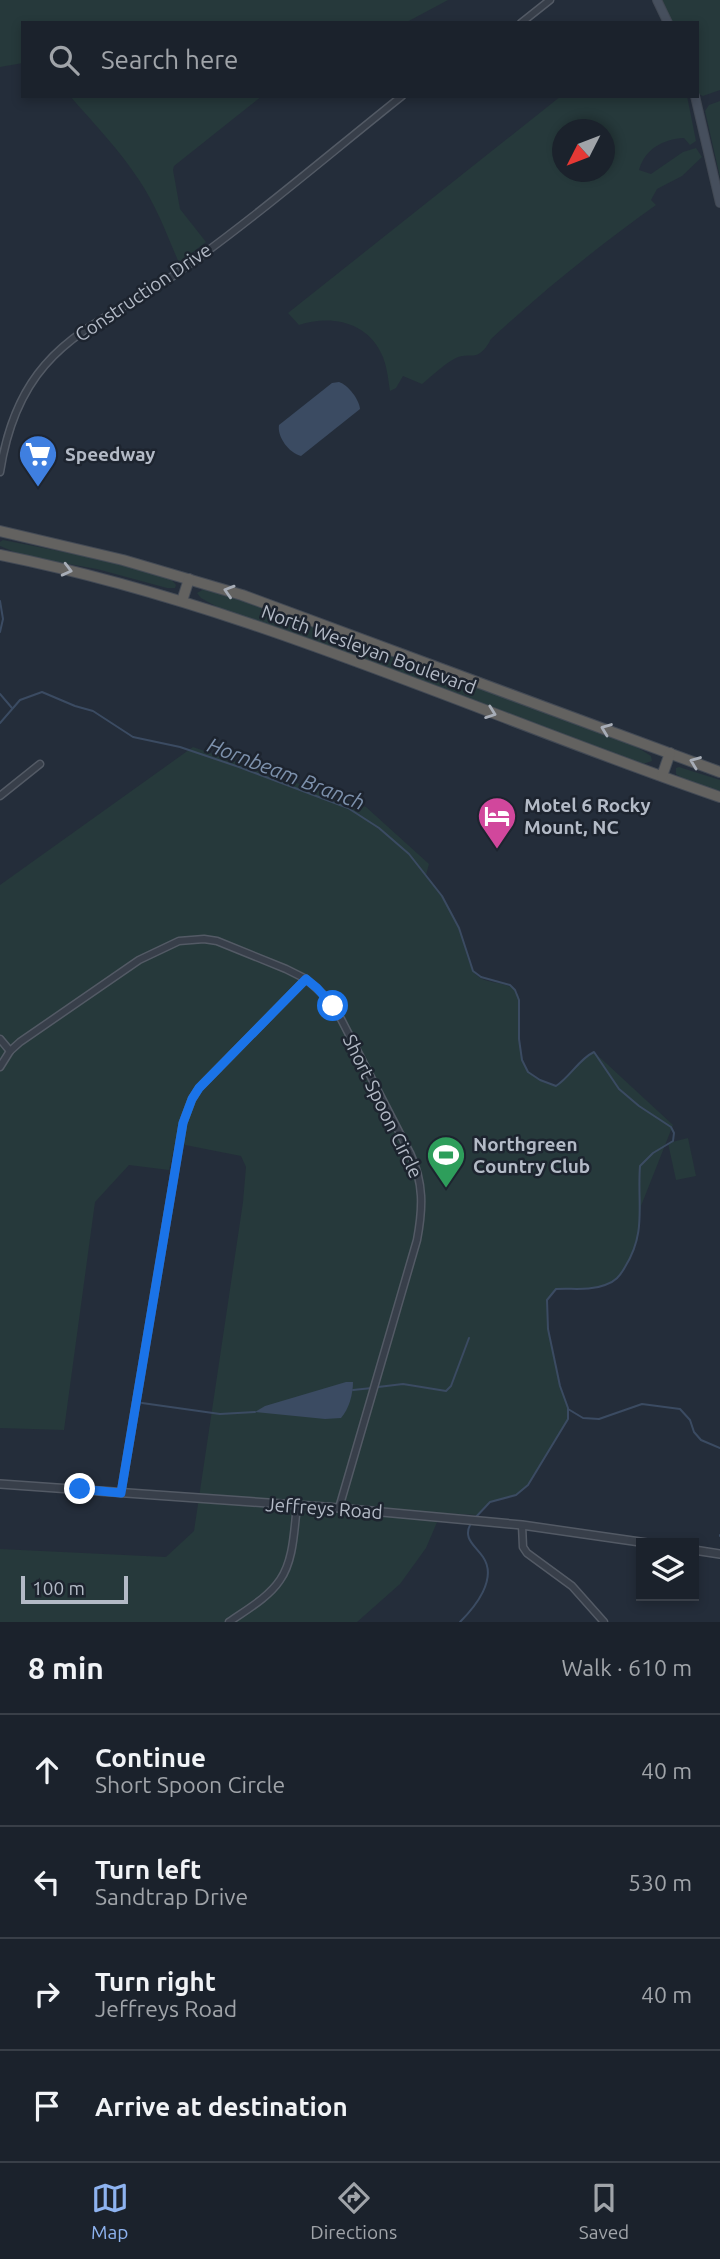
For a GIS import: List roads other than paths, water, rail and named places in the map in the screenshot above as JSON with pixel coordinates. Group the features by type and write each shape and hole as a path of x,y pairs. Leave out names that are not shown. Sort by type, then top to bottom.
{"highway":[{"name":"North Wesleyan Boulevard","path":"0,531 123,560 251,598 720,772"},
{"name":"North Wesleyan Boulevard","path":"0,555 100,578 182,601 720,797"},
{"path":"182,601 189,579"},
{"path":"662,776 670,753"}],"main road":[{"path":"657,0 667,21"},
{"path":"695,98 720,203"}],"street":[{"path":"524,21 550,0"},
{"name":"Construction Drive","path":"0,472 10,428 19,404 37,375 62,347 81,332 183,269 399,98"},
{"path":"0,796 40,764"},
{"name":"Short Spoon Circle","path":"0,1067 10,1051 68,1007 125,968 179,941 217,941 265,959 306,979 325,996 341,1019 415,1164 423,1199 417,1240 339,1508"},
{"path":"121,1493 161,1244 187,1110 208,1079 306,979"},
{"path":"0,1039 10,1051"},
{"name":"Jeffreys Road","path":"0,1484 339,1508 522,1525 636,1541"},
{"path":"229,1622 262,1599 281,1579 289,1558 297,1506"},
{"path":"522,1525 523,1547 527,1553 572,1586 604,1622"},
{"path":"699,1551 720,1553"}],"water":[{"path":"339,382 352,393 360,409 301,456 288,448 282,439 279,425 332,383"},
{"path":"353,1382 352,1391 341,1418 325,1419 255,1412 265,1406"}],"waterway":[{"name":"Hornbeam Branch","path":"0,601 3,619 0,632"},
{"name":"Hornbeam Branch","path":"0,723 20,700 42,692 93,711 133,737 180,747 348,808 379,828 409,854 442,896 459,928 473,971 481,977 510,985 515,990 519,1000 522,1060 528,1072 556,1086 594,1052 619,1089 671,1127 674,1133 673,1141 653,1153 640,1166 639,1230 632,1254 621,1273 612,1282 599,1287 556,1289 547,1300 548,1329 560,1386 568,1408 568,1419 528,1485 516,1495 490,1502 474,1519"},
{"name":"Hornbeam Branch","path":"0,694 12,708"},
{"path":"378,1387 403,1384 446,1391 451,1386 469,1338"},
{"path":"353,1390 372,1388"},
{"path":"142,1403 220,1414 255,1412"},
{"path":"568,1409 583,1418 599,1419 642,1404 680,1409 690,1420 694,1432 701,1440 720,1448"},
{"name":"Hornbeam Branch","path":"460,1622 478,1601 488,1574 483,1557 469,1538 471,1523"}],"place":[{"name":"Speedway","path":"38,488"},
{"name":"Motel 6 Rocky Mount, NC","path":"497,850"},
{"name":"Northgreen Country Club","path":"446,1189"}]}
